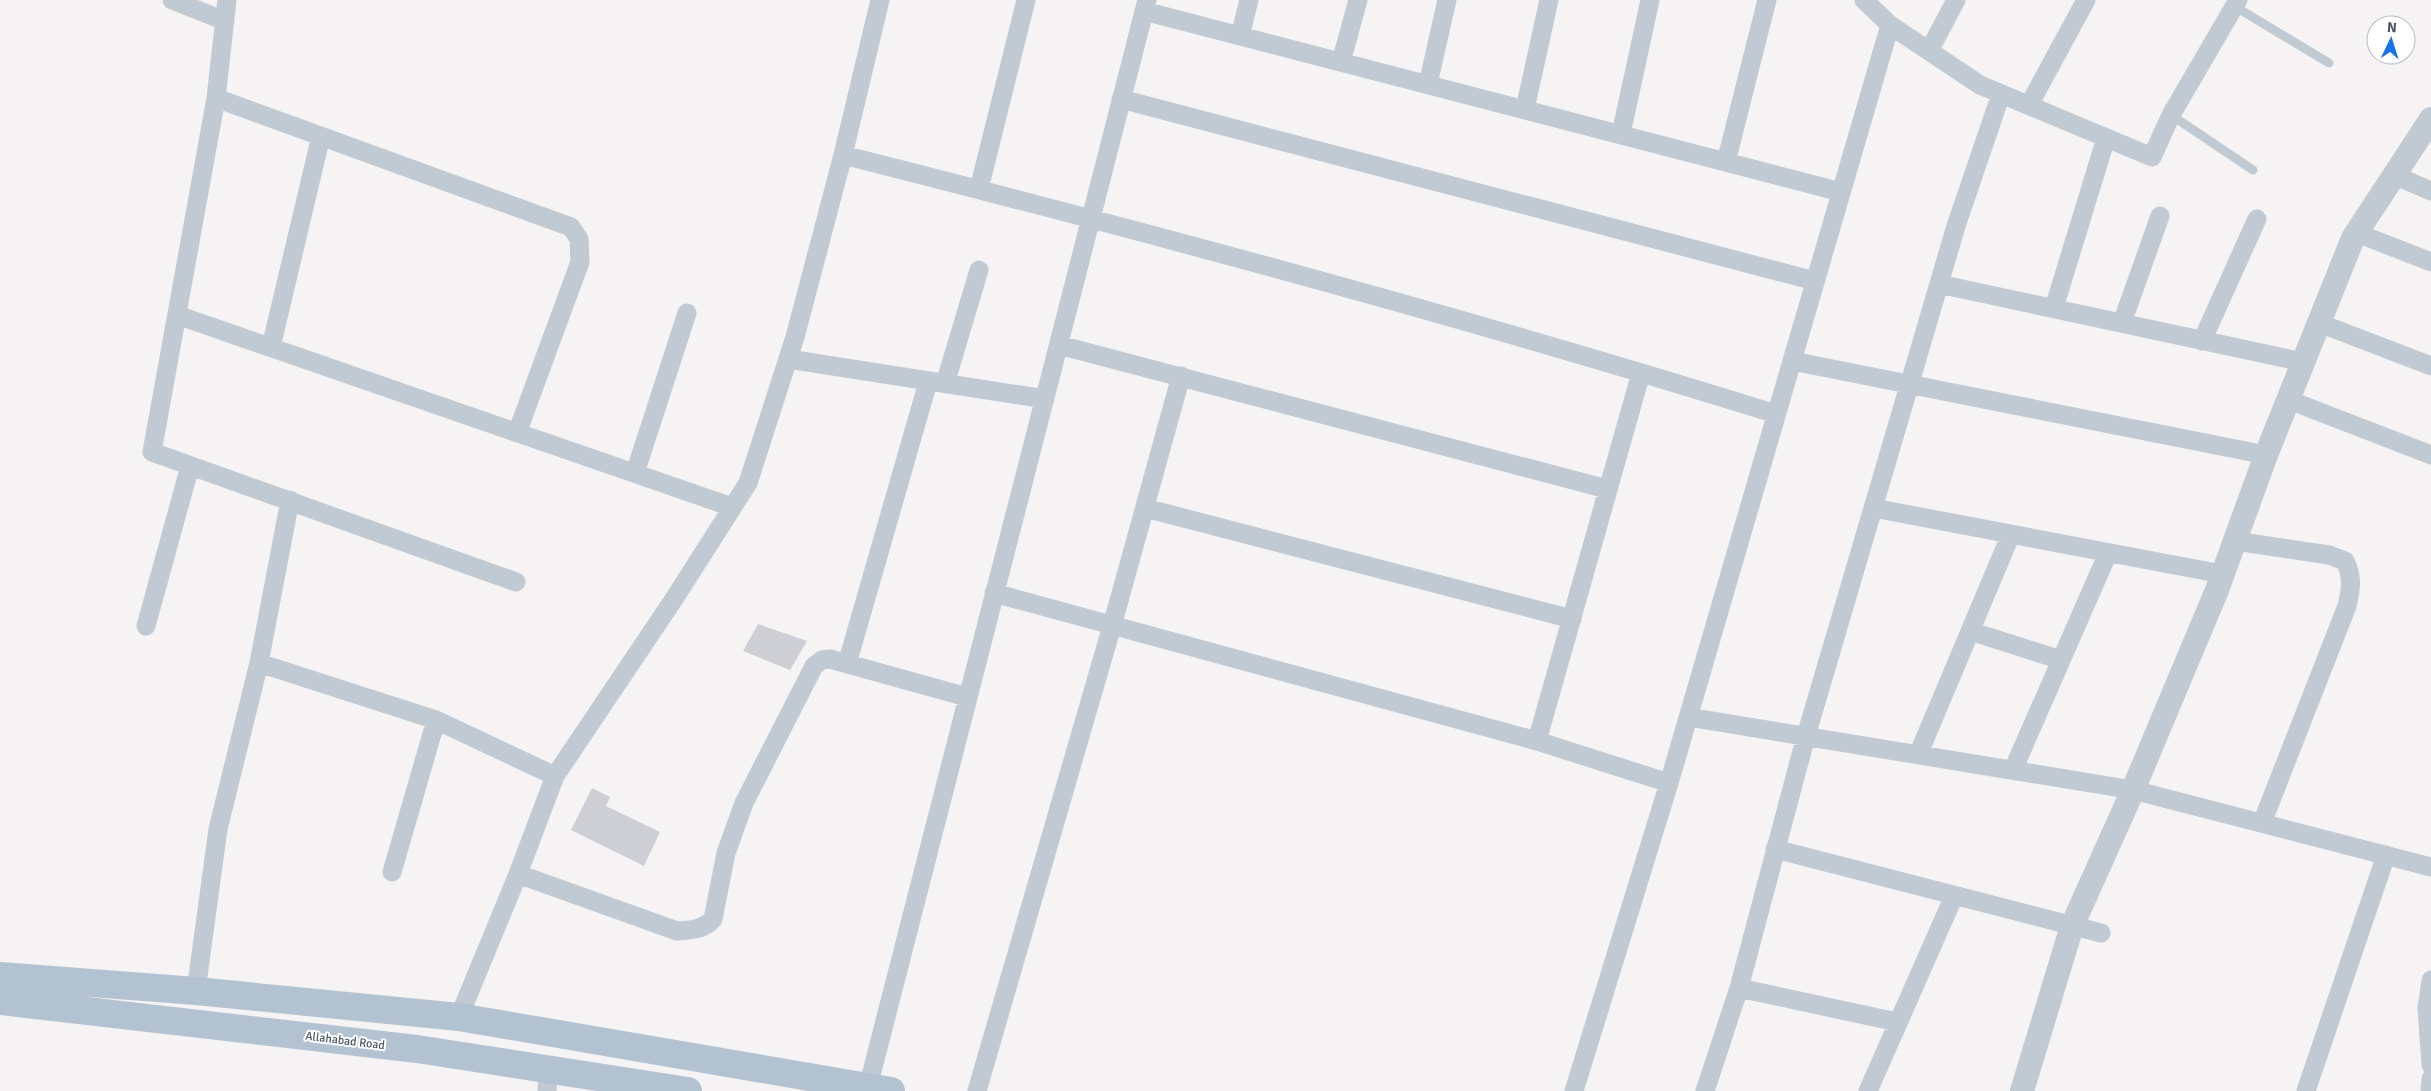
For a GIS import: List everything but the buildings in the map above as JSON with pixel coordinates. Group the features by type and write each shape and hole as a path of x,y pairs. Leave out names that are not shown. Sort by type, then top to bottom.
{"main road":[{"path":"0,976 196,991 459,1017 879,1089"},
{"name":"Allahabad Road","path":"0,1001 407,1048 548,1080 688,1091"}],"street":[{"path":"172,0 225,20"},
{"path":"227,0 216,98 152,452 516,582"},
{"path":"978,189 1026,0"},
{"path":"1240,36 1249,0"},
{"path":"1341,62 1358,0"},
{"path":"1428,84 1447,0"},
{"path":"1525,110 1549,0"},
{"path":"1621,134 1650,0"},
{"path":"1726,162 1767,0"},
{"path":"1864,0 1890,25 1980,85 2152,157 2171,115 2236,3"},
{"path":"1929,51 1956,0"},
{"path":"2029,105 2086,0"},
{"path":"459,1017 518,874 555,776 674,599 748,483 788,359 844,155 875,1"},
{"path":"879,1089 967,697 1146,6 1240,36 1841,192"},
{"path":"1574,1091 1669,783 1890,25"},
{"path":"1705,1091 1739,988 1806,736 1956,226 2002,94"},
{"path":"216,98 571,227 580,239 580,262 517,433"},
{"path":"1121,99 1815,281"},
{"path":"2022,1091 2072,926 2133,790 2222,574 2266,454 2357,233 2431,119"},
{"path":"271,348 321,136"},
{"path":"2054,308 2106,138"},
{"path":"844,155 1091,218 1433,312 1776,414"},
{"path":"2394,175 2431,191"},
{"path":"2122,323 2160,216"},
{"path":"2202,340 2257,219"},
{"path":"2357,233 2431,262"},
{"path":"847,664 936,383 979,270"},
{"path":"1939,284 2303,362"},
{"path":"635,473 687,313"},
{"path":"177,315 732,507"},
{"path":"2320,323 2431,366"},
{"path":"1059,345 1607,489"},
{"path":"788,359 1045,399"},
{"path":"1792,361 2266,454"},
{"path":"1537,742 1641,373"},
{"path":"977,1091 1112,626 1181,376"},
{"path":"2289,400 2431,455"},
{"path":"146,626 190,466"},
{"path":"196,991 218,829 259,663 290,500"},
{"path":"1145,508 1572,619"},
{"path":"1873,508 2222,574"},
{"path":"1918,755 2011,534"},
{"path":"2235,541 2329,555 2345,560 2350,572 2351,588 2347,606 2262,823"},
{"path":"2013,770 2108,553"},
{"path":"994,593 1537,742 1669,783"},
{"path":"1970,631 2061,660"},
{"path":"518,874 677,931 698,929 707,925 713,919 726,853 744,803 814,666 822,660 830,659 967,697"},
{"path":"259,663 436,720 555,776"},
{"path":"1688,717 2133,790 2431,867"},
{"path":"392,872 436,720"},
{"path":"1775,849 2102,933"},
{"path":"2306,1091 2386,855"},
{"path":"1868,1091 1954,896"},
{"path":"2431,980 2427,1008 2431,1065"},
{"path":"1739,988 1897,1022"},
{"path":"2430,1091 2431,1079"}],"lane":[{"path":"2236,3 2328,63"},
{"path":"2171,115 2253,170"}]}
